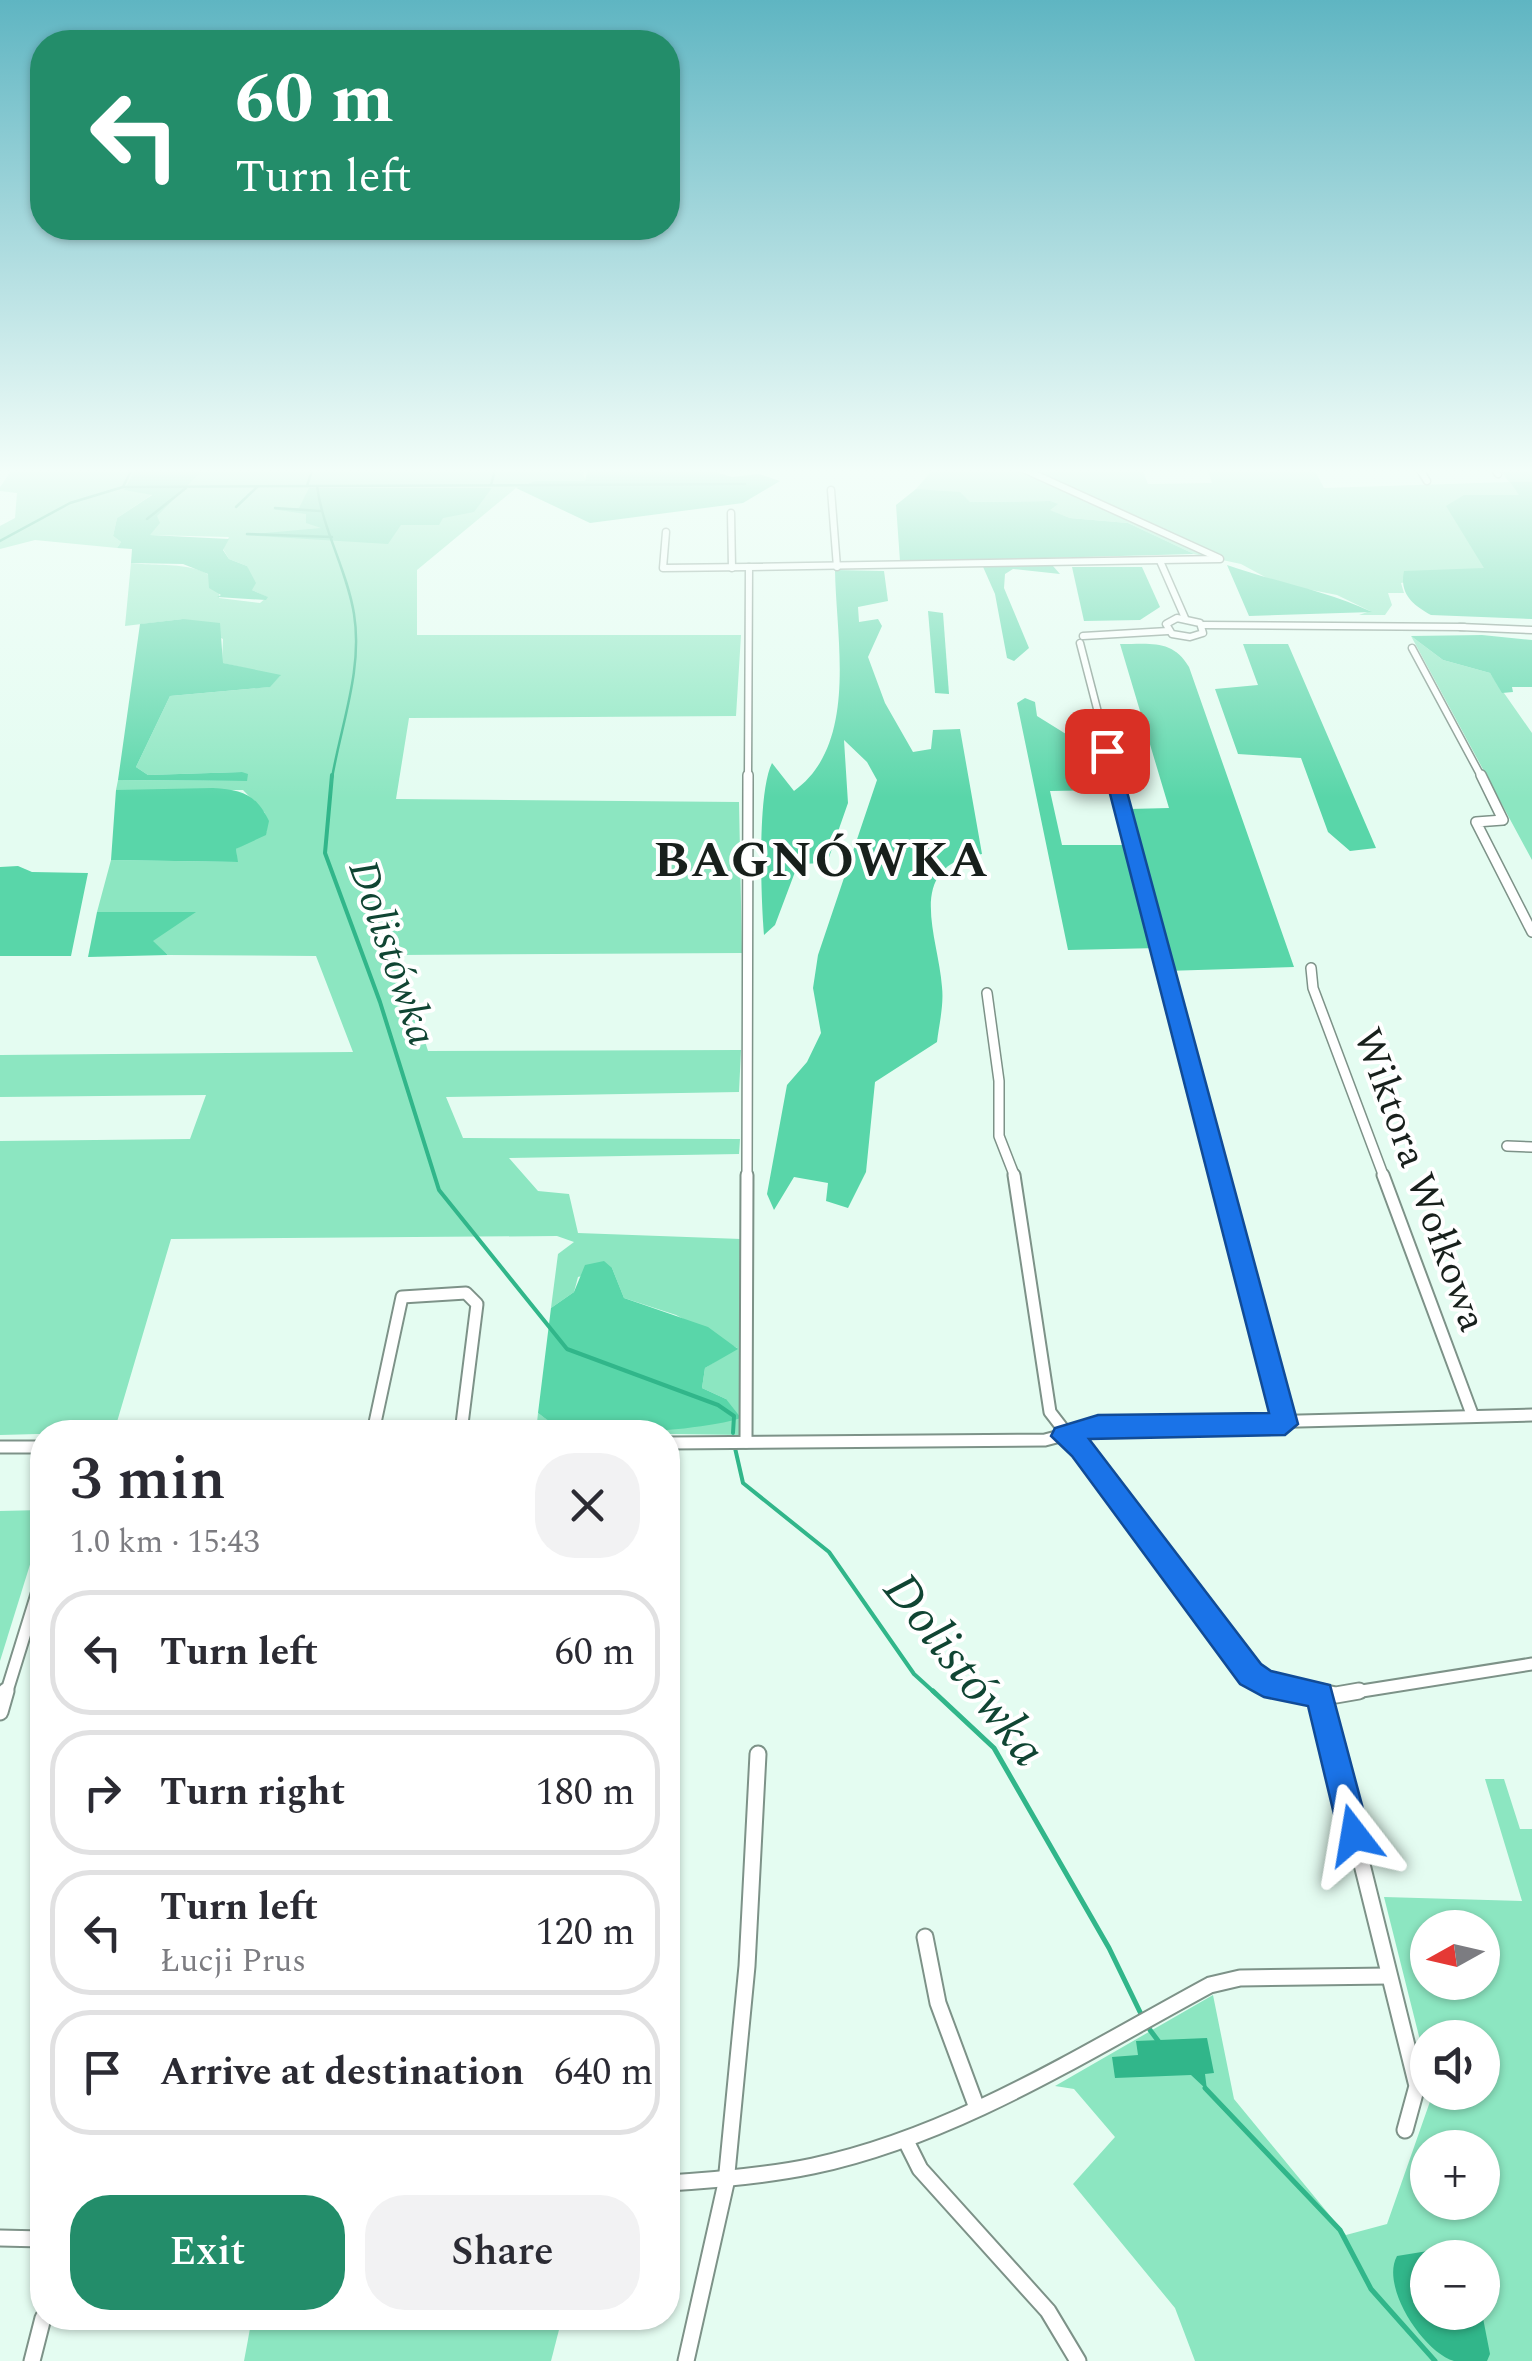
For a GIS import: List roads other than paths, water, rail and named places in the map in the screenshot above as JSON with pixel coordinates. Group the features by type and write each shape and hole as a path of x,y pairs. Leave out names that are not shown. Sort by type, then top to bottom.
{"street":[{"path":"746,1442 750,577"},
{"path":"1166,577 1181,618 1204,628 1414,626 1532,630"},
{"path":"1166,629 1181,618"},
{"path":"1204,628 1190,638 1166,629 1082,640 1285,1424"},
{"path":"1412,648 1502,815 1503,820 1476,822 1532,932"},
{"name":"Wiktora Wołkowa","path":"1311,968 1313,988 1472,1414"},
{"path":"987,992 999,1081 999,1136 1019,1188 1050,1412 1064,1436 1082,1448 1250,1674 1264,1684 1320,1695 1453,1680 1532,1664"},
{"path":"1507,1146 1532,1147"},
{"path":"376,1420 402,1297 466,1293 478,1304 463,1420"},
{"path":"680,1442 1044,1440 1098,1426 1532,1415"},
{"path":"0,1447 30,1446"},
{"path":"0,1712 30,1616"},
{"path":"1320,1695 1417,2086 1405,2130"},
{"path":"686,2361 726,2182 747,1966 758,1754"},
{"path":"925,1937 929,1985 977,2108"},
{"path":"680,2183 726,2182 814,2168 906,2141 977,2108 1210,1985 1240,1978 1389,1976"},
{"path":"906,2141 920,2169 1048,2312 1078,2361"},
{"path":"0,2238 30,2239"},
{"path":"32,2361 39,2330"}],"waterway":[{"name":"Dolistówka","path":"332,778 356,655 354,614 344,577"},
{"name":"Dolistówka","path":"332,775 325,853 380,1002 439,1190 567,1349 718,1405 734,1416 733,1433"},
{"name":"Dolistówka","path":"735,1448 743,1483 829,1552 914,1674 936,1694"},
{"name":"Dolistówka","path":"933,1691 994,1748 1109,1948 1141,2014"},
{"name":"Dolistówka","path":"1150,2030 1159,2042"},
{"name":"Dolistówka","path":"1205,2088 1340,2230 1371,2289 1435,2361"}],"district":[{"name":"BAGNÓWKA","path":"822,861"}]}
